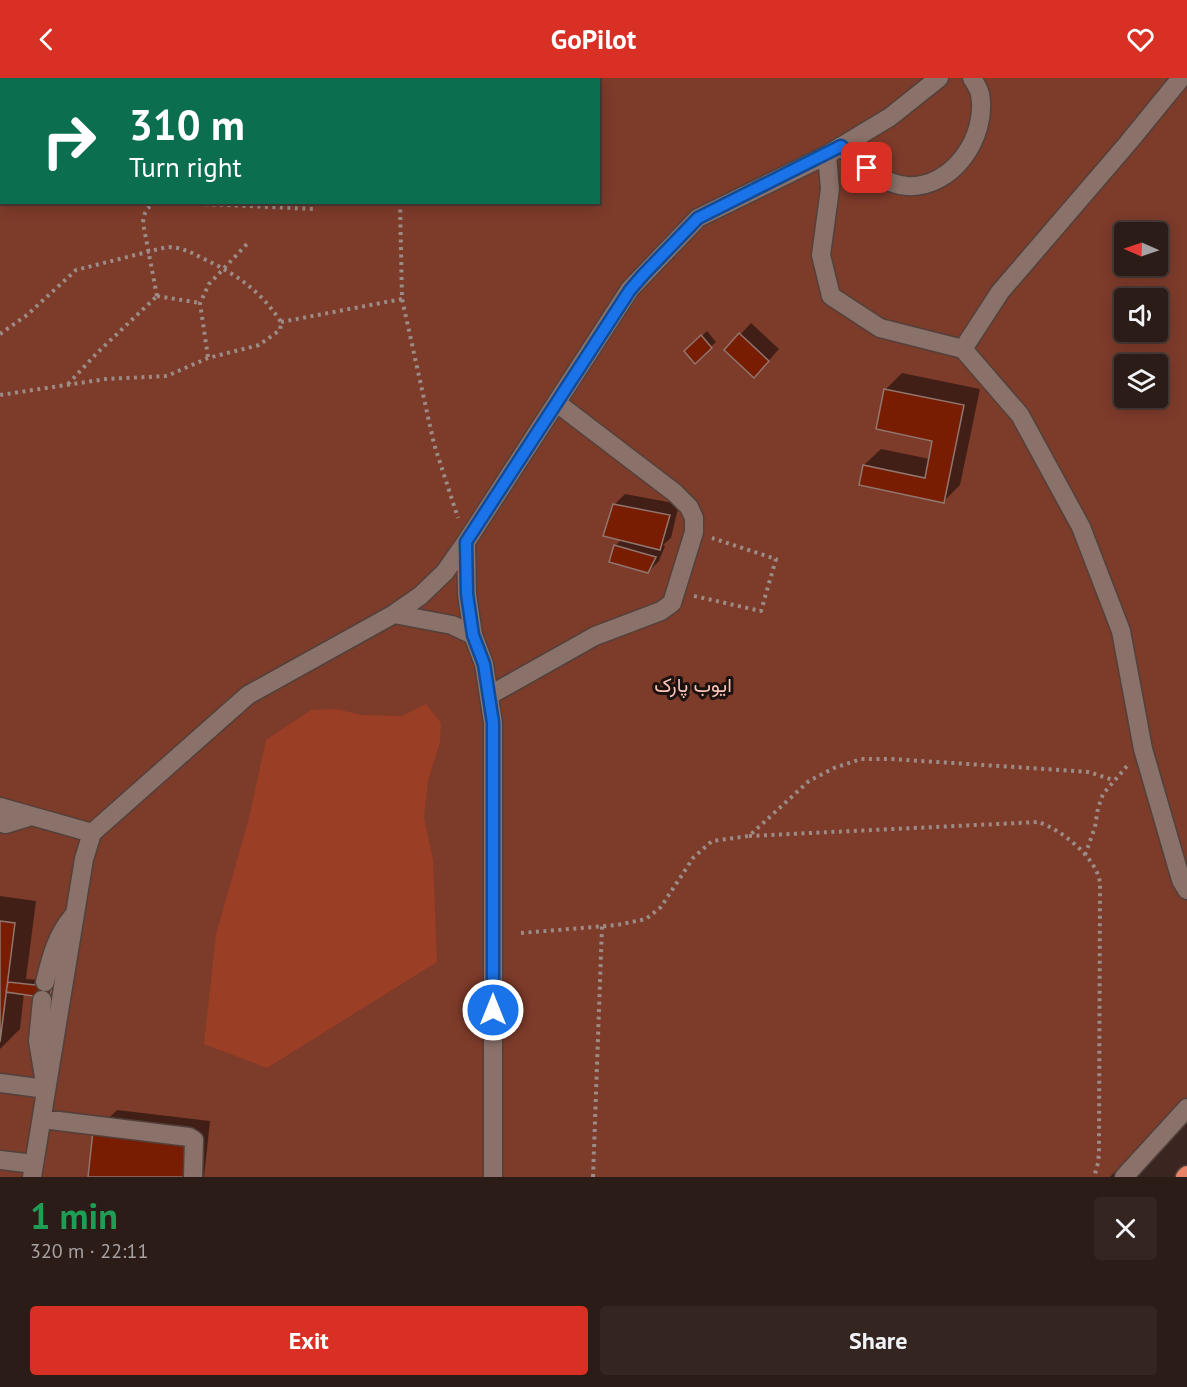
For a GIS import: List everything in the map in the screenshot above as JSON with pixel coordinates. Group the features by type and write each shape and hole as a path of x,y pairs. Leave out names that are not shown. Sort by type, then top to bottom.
{"street":[{"path":"0,1160 33,1171 84,859 92,833 248,695 394,614 420,596 445,572 630,290 698,218 834,150 890,117 939,78"},
{"path":"834,150 885,181 906,186 932,183 955,166 972,146 980,124 980,93 972,78"},
{"path":"963,349 1000,292 1128,143 1180,78"},
{"path":"834,150 821,255 831,296 880,328 963,349 1020,415 1081,527 1121,631 1143,749 1181,879 1187,890"},
{"path":"490,695 595,636 661,611 672,603 694,532 694,518 689,507 675,493 557,403"},
{"path":"466,542 467,594 473,635 484,664 493,723 493,1177"},
{"path":"394,614 452,625 473,635"},
{"path":"0,807 92,833"},
{"path":"0,823 6,824 32,816"},
{"path":"46,1089 38,1041 44,991 56,941 64,927 76,914"},
{"path":"0,1083 46,1089"},
{"path":"1124,1177 1187,1108"},
{"path":"42,1119 189,1137 194,1140 195,1145 193,1177"}],"path":[{"path":"153,204 144,213 143,223 157,296"},
{"path":"204,204 314,209"},
{"path":"400,204 402,299 434,444 466,542"},
{"path":"208,358 200,303 209,284 247,244"},
{"path":"0,334 27,315 76,270 167,247 178,247 223,268 250,287 273,309 281,322 280,330 259,345 208,358 167,376 106,379 0,395"},
{"path":"157,296 200,303"},
{"path":"69,384 97,353 157,296"},
{"path":"281,322 402,299"},
{"path":"676,592 761,611 776,559 694,532"},
{"path":"1084,855 1095,827 1103,794 1113,780 1143,749"},
{"path":"749,836 809,781 834,768 861,759 1089,772 1113,780"},
{"path":"521,933 634,923 646,919 661,907 693,858 712,841 749,836 1038,822 1058,831 1084,855 1099,873 1099,1152 1094,1177"},
{"path":"593,1177 602,926"}],"green space":[{"name":"ایوب پارک","path":"600,78 1187,78 1187,1097 1110,1177 0,1177 0,204 600,204"}],"shaded area":[{"path":"426,704 441,723 440,742 428,781 424,817 433,860 437,962 267,1068 204,1044 216,934 249,818 266,740 311,710 336,709 362,715 402,716"}],"building":[{"path":"739,333 769,361 754,378 724,350"},
{"path":"701,335 712,348 695,364 684,351"},
{"path":"884,389 964,405 944,503 859,485 863,465 925,478 932,441 876,429"},
{"path":"613,504 670,515 660,550 603,536"},
{"path":"614,545 656,557 648,573 609,562"},
{"path":"0,921 15,923 0,1042"},
{"path":"36,981 52,983 50,1001 6,992 8,982 35,985"},
{"path":"93,1131 189,1142 185,1177 88,1177"}],"route":[{"path":"493,1010 493,723 484,664 473,635 467,594 466,542 630,290 698,218 841,146 867,168"}]}
